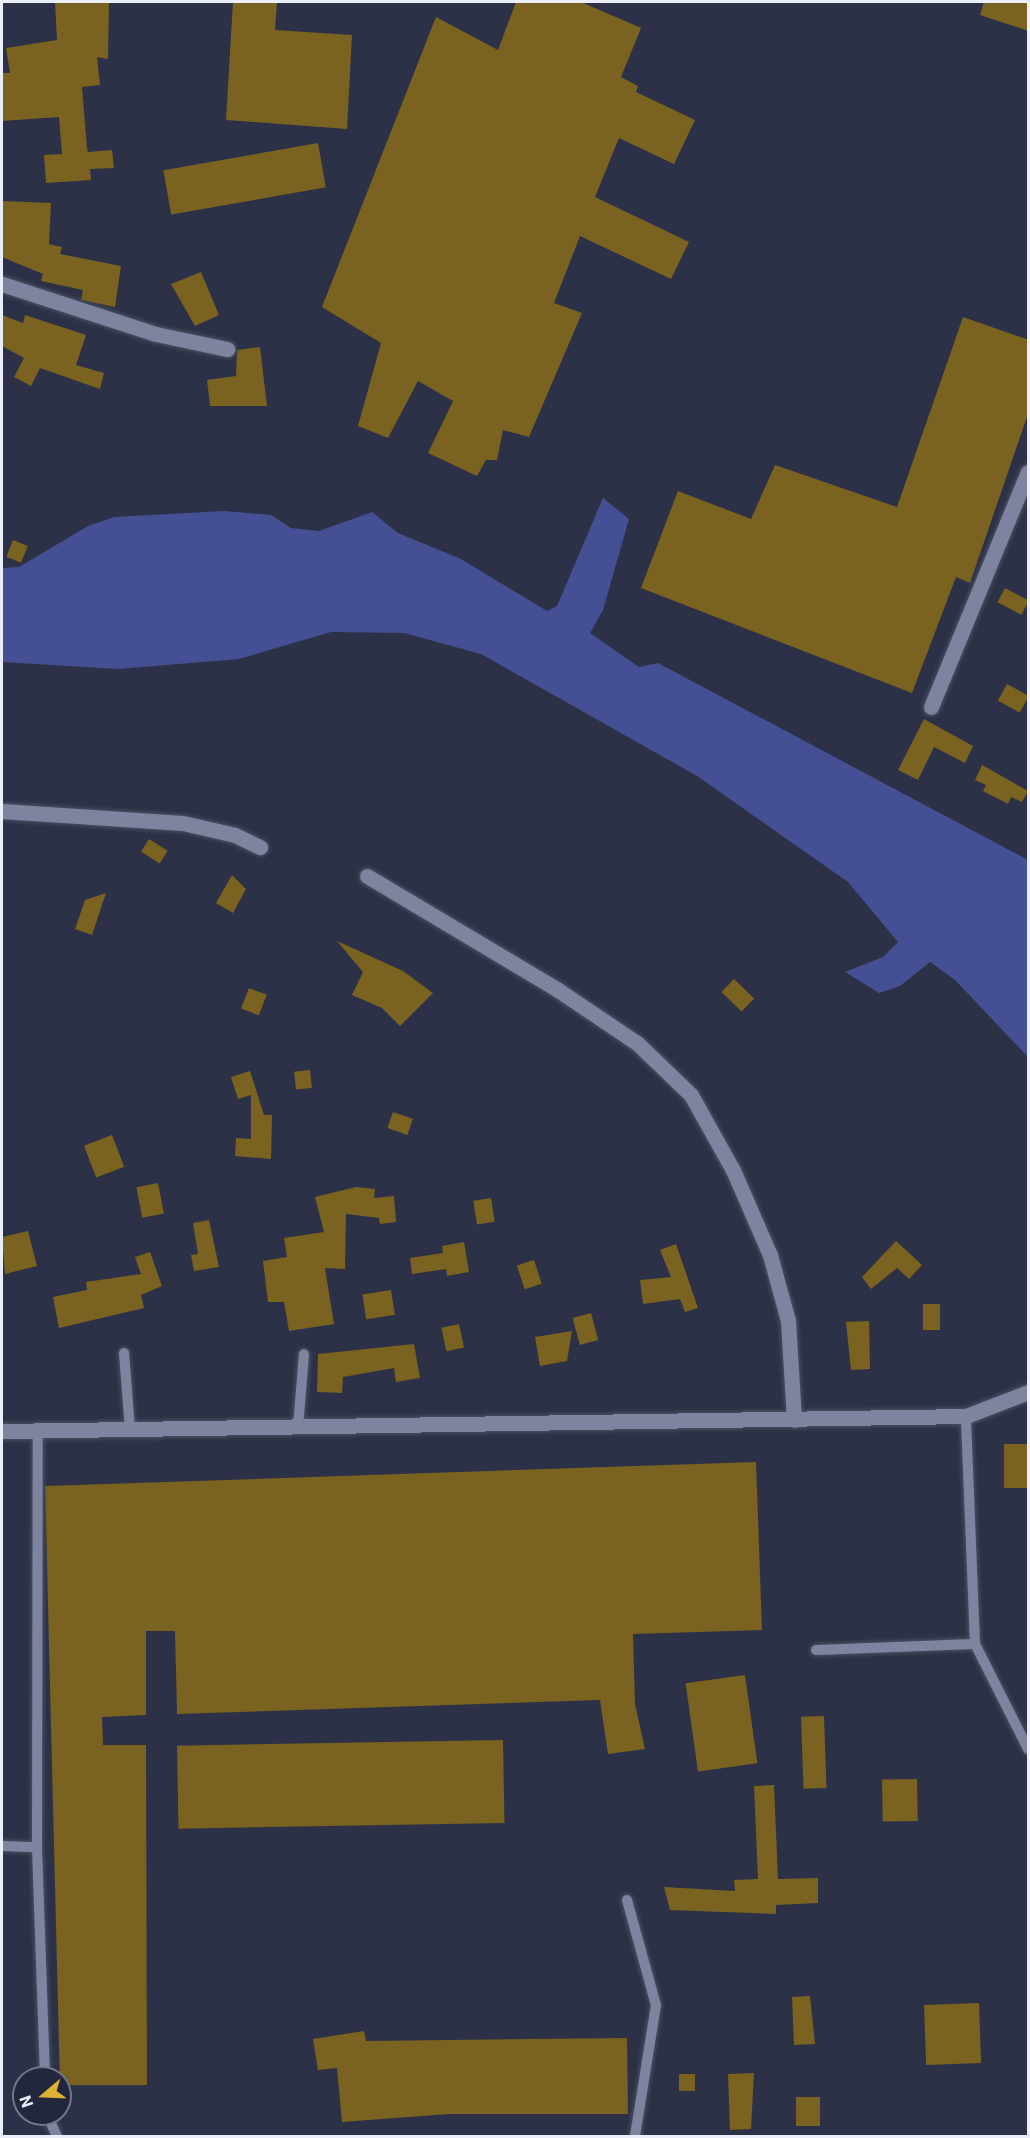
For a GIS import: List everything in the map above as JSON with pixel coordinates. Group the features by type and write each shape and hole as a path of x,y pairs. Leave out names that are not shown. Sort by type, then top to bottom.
{"street":[{"path":"2,284 156,334 227,350"},
{"path":"930,707 1029,472"},
{"path":"2,811 183,823 235,835 260,848"},
{"path":"367,876 588,1010 637,1043 691,1095 733,1170 770,1255 788,1321 794,1420"},
{"path":"2,1431 966,1416 1029,1392"}],"lane":[{"path":"124,1353 130,1429"},
{"path":"298,1427 304,1354"},
{"path":"966,1416 975,1644 1029,1749"},
{"path":"38,1431 37,1847 45,2066"},
{"path":"816,1650 975,1644"},
{"path":"2,1846 37,1847"},
{"path":"627,1900 656,2005 635,2136"}],"water":[{"path":"603,498 629,519 603,610 590,633 639,667 658,663 1028,860 1028,1057 955,980 930,962 900,986 879,993 845,972 883,957 898,942 848,882 697,776 481,654 404,633 331,632 239,659 118,669 2,662 2,568 19,567 88,526 114,517 224,511 271,515 291,528 319,531 372,512 398,533 461,559 547,611 557,606"}],"building":[{"path":"55,2 109,2 108,59 97,57 100,85 82,87 88,152 112,150 114,168 90,169 91,180 46,183 44,155 62,154 59,117 2,121 2,73 10,73 6,48 57,40"},
{"path":"233,2 277,2 275,30 352,35 347,129 226,120"},
{"path":"516,2 581,2 641,28 621,77 638,86 636,92 695,120 674,164 619,138 595,197 689,242 671,279 580,236 554,303 582,313 529,437 503,430 497,460 486,460 477,476 428,453 453,401 418,381 388,438 358,426 381,343 322,307 436,17 498,50"},
{"path":"984,2 1029,2 1029,31 980,15"},
{"path":"318,143 326,187 171,215 163,170"},
{"path":"3,201 51,203 49,244 62,247 60,254 121,266 115,307 81,300 83,290 41,281 43,274 2,257"},
{"path":"201,272 219,315 195,326 171,284"},
{"path":"2,315 23,323 25,315 86,335 76,365 104,373 100,389 40,368 31,386 14,377 24,358 2,346"},
{"path":"963,317 1029,340 1029,411 970,583 956,577 912,693 641,588 678,491 751,519 775,465 897,507"},
{"path":"260,347 267,406 210,406 207,380 236,376 237,350"},
{"path":"13,540 28,546 21,563 6,557"},
{"path":"1005,588 1028,600 1021,615 997,602"},
{"path":"1007,684 1028,696 1020,713 998,701"},
{"path":"924,719 973,746 965,763 934,747 918,780 898,770"},
{"path":"982,765 1028,791 1022,802 1011,797 1008,804 983,791 986,785 975,780"},
{"path":"149,839 168,851 160,863 141,852"},
{"path":"232,875 246,889 233,913 216,903"},
{"path":"106,893 92,935 75,929 85,900"},
{"path":"337,941 403,971 433,993 400,1026 382,1008 352,995 363,972"},
{"path":"734,979 754,998 742,1011 721,992"},
{"path":"249,988 267,995 259,1015 241,1009"},
{"path":"310,1070 312,1088 296,1090 294,1072"},
{"path":"250,1071 264,1115 272,1115 271,1159 235,1156 236,1138 251,1139 251,1095 238,1099 231,1077"},
{"path":"393,1112 413,1119 407,1135 387,1128"},
{"path":"112,1135 124,1167 96,1177 84,1146"},
{"path":"158,1183 164,1213 142,1218 136,1187"},
{"path":"356,1187 375,1189 374,1198 394,1196 396,1222 380,1224 379,1218 346,1214 345,1269 325,1268 334,1324 289,1331 284,1302 268,1302 263,1261 287,1257 284,1238 324,1232 315,1197"},
{"path":"491,1198 495,1222 477,1225 473,1201"},
{"path":"209,1220 219,1267 194,1271 191,1255 198,1254 193,1223"},
{"path":"28,1231 37,1266 5,1274 2,1237"},
{"path":"896,1241 922,1265 909,1279 897,1268 871,1289 862,1277"},
{"path":"464,1242 469,1272 447,1276 446,1269 412,1274 410,1258 443,1253 442,1246"},
{"path":"676,1244 698,1308 685,1312 680,1299 643,1304 640,1280 671,1277 660,1250"},
{"path":"150,1252 162,1286 141,1295 144,1308 59,1328 53,1297 87,1290 86,1282 141,1274 135,1257"},
{"path":"534,1260 542,1284 525,1289 517,1266"},
{"path":"391,1290 395,1315 366,1319 362,1295"},
{"path":"923,1304 940,1304 940,1330 923,1330"},
{"path":"591,1313 598,1340 580,1345 573,1318"},
{"path":"869,1321 870,1369 851,1370 846,1322"},
{"path":"459,1324 464,1347 446,1351 441,1328"},
{"path":"572,1331 567,1361 540,1366 535,1337"},
{"path":"414,1344 420,1378 396,1382 394,1368 343,1377 342,1393 317,1392 318,1354"},
{"path":"1004,1444 1028,1444 1028,1488 1004,1488"},
{"path":"756,1462 762,1630 633,1634 635,1704 645,1749 608,1754 600,1700 177,1714 175,1631 146,1631 146,1715 102,1717 103,1745 146,1745 147,2085 72,2085 72,2066 60,2066 45,1486"},
{"path":"745,1675 757,1763 698,1771 686,1683"},
{"path":"824,1716 827,1788 804,1789 801,1717"},
{"path":"503,1740 504,1823 178,1829 177,1746"},
{"path":"917,1779 918,1821 883,1822 882,1780"},
{"path":"774,1785 778,1879 818,1878 818,1903 776,1905 776,1914 670,1910 664,1887 735,1891 734,1880 758,1879 754,1786"},
{"path":"810,1996 815,2044 794,2045 792,1997"},
{"path":"979,2003 981,2063 926,2065 924,2005"},
{"path":"364,2031 366,2041 627,2038 628,2114 449,2114 342,2122 337,2068 318,2070 313,2039"},
{"path":"754,2073 751,2129 730,2130 728,2074"},
{"path":"679,2074 695,2074 695,2091 679,2091"},
{"path":"796,2097 820,2097 820,2126 796,2126"}]}
